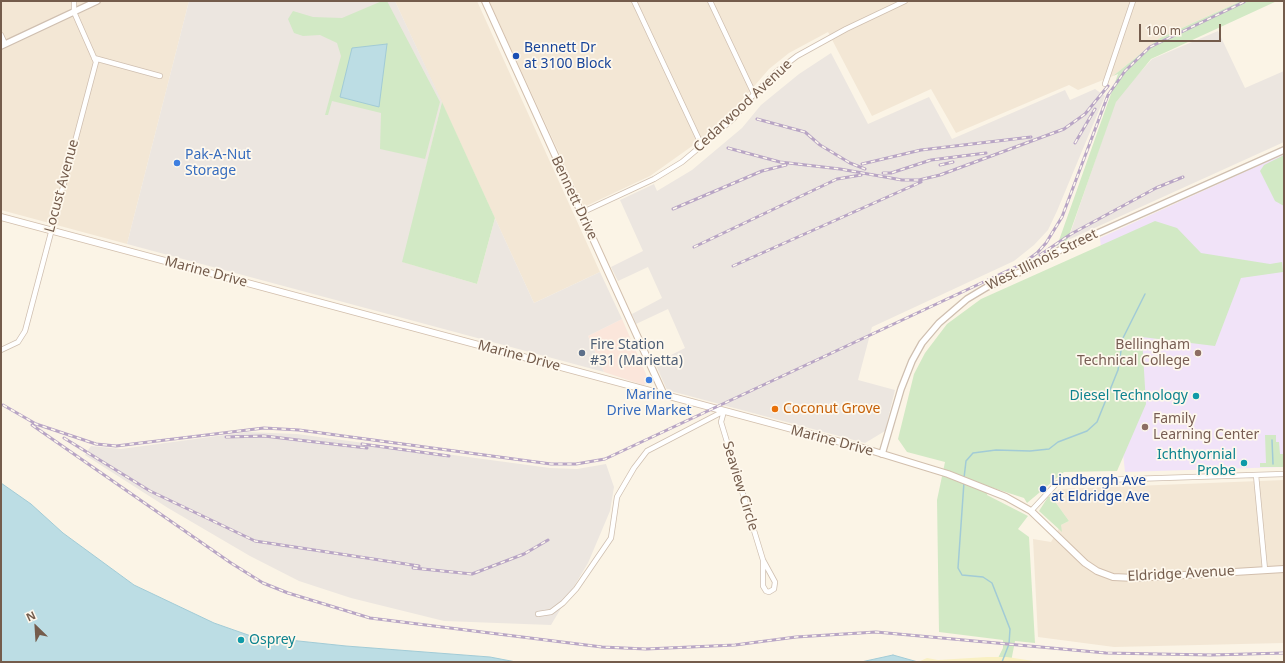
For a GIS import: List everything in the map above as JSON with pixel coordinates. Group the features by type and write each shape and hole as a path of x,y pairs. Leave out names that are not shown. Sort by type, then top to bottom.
{"main road":[{"name":"Bennett Drive","path":"485,1 664,395"},
{"name":"Marine Drive","path":"1,217 882,454 948,474 1006,497 1031,511"},
{"name":"Eldridge Avenue","path":"1031,511 1085,563 1097,571 1113,577 1135,578 1284,569"}],"street":[{"path":"74,1 74,12"},
{"path":"1,35 3,45 97,1"},
{"path":"634,1 702,146"},
{"path":"710,1 754,94"},
{"name":"Cedarwood Avenue","path":"581,213 654,179 682,162 733,119 754,94 776,72 797,56 846,29 905,1"},
{"path":"1105,84 1133,1"},
{"name":"Locust Avenue","path":"1,350 18,342 25,331 50,231 96,62 74,12"},
{"path":"94,58 160,76"},
{"name":"West Illinois Street","path":"882,454 901,389 912,361 922,344 939,322 967,299 987,287 1029,268 1060,250 1284,150"},
{"path":"538,614 551,612 563,603 576,589 611,538 617,498 634,468 647,451 724,411"},
{"name":"Seaview Circle","path":"724,411 722,422 763,560 775,582 774,589 769,592 766,591 763,586 763,560"},
{"path":"1031,511 1057,483 1071,481 1284,474"},
{"path":"1256,475 1265,570"}],"shaded area":[{"path":"1,1 189,1 127,244 1,210"},
{"path":"189,1 395,1 442,102 403,262 477,284 495,218 534,303 600,272 622,319 588,336 604,372 127,244"},
{"path":"395,1 477,1 600,272 534,303"},
{"path":"489,1 1241,1 1160,38 1113,76 1078,90 1069,85 956,133 931,89 872,116 828,32 789,53 769,69 730,114 695,144 650,176 584,207"},
{"path":"1218,31 1245,88 1284,71 1284,142 1068,240 1116,99 1152,59"},
{"path":"831,53 868,124 929,97 952,139 1065,90 1070,100 1095,89 1105,96 1048,230 1034,245 1014,261 872,327 858,380 895,390 885,431 865,443 667,390 655,363 685,348 668,309 636,324 632,314 662,298 648,267 618,281 611,267 643,251 620,200 654,184 657,191 692,170 742,128 761,105 799,74"},
{"name":"Bellingham Technical College","path":"1284,154 1284,467 1125,472 1100,238"},
{"path":"622,319 646,374 648,383 643,385 604,372 588,336"},
{"path":"247,432 297,434 550,468 577,469 606,464 614,487 610,511 588,563 551,625 444,621 351,598 299,581 250,556 168,508 85,455 91,446 121,449"},
{"path":"1284,480 1284,643 1114,647 1038,637 1033,539 1051,542 1061,525 1069,521 1051,496 1059,489"}],"green space":[{"path":"382,1 387,1 440,102 425,159 380,149 381,113 332,101 328,115 325,115 341,56 337,43 320,35 303,36 294,33 288,19 293,11 313,17 342,18"},
{"path":"1241,1 1277,1 1151,59 1116,102 1067,241 1057,246 1118,74 1113,76 1160,38"},
{"path":"442,102 495,218 477,284 402,262"},
{"path":"1284,155 1284,206 1275,201 1260,171 1264,165"},
{"path":"1155,221 1177,228 1201,253 1270,264 1282,262 1283,272 1241,278 1215,346 1142,337 1146,404 1117,471 1064,472 1027,503 1024,498 990,487 987,495 1028,516 1018,529 1029,537 1035,643 1015,641 1011,662 997,660 1003,648 1003,640 939,632 937,500 945,462 907,452 898,439 914,374 925,353 947,324 981,299"},
{"path":"1265,435 1276,435 1276,442 1279,442 1280,454 1283,454 1284,467 1260,467 1260,463 1266,463"},
{"path":"1051,496 1069,521 1061,525 1062,532 1039,511 1048,497"}],"sand":[{"path":"1007,657 1040,662 918,662 927,658 938,660"}],"water":[{"path":"387,44 379,107 340,97 352,48"},
{"path":"1,483 31,504 63,533 134,585 214,623 251,636 346,646 490,657 516,662 1,662"},
{"path":"893,655 918,662 861,662"}],"waterway":[{"path":"964,478 966,461 973,453 996,450 1030,451 1049,449 1058,442 1087,431 1097,422 1118,370 1123,338 1145,294"},
{"path":"1272,440 1273,464"},
{"path":"964,482 958,568 962,575 983,577 992,583 1010,629 1009,644 1002,662"}],"railway":[{"path":"3,405 36,424 96,444 116,446 264,428 299,430 551,464 576,464 605,459 1022,264 1037,253 1046,243 1062,217 1108,95 1125,71 1150,47 1244,2"},
{"path":"728,148 780,162 840,169 902,180 919,180 940,175 1064,129 1085,114 1108,86"},
{"path":"1075,143 1095,109"},
{"path":"757,119 805,132 820,145 850,163 865,169"},
{"path":"862,164 921,150 1031,137"},
{"path":"883,173 891,173 931,160 986,153"},
{"path":"940,165 953,162"},
{"path":"673,209 762,171 786,165"},
{"path":"694,247 837,179 861,175"},
{"path":"1040,255 1071,234 1156,188 1183,177"},
{"path":"733,266 921,182"},
{"path":"32,425 231,563 263,583 288,593 370,618 602,647 646,649 735,645 796,637 876,632 1106,653 1211,655 1284,653"},
{"path":"226,437 264,436 367,448"},
{"path":"64,438 150,491 255,541 419,566"},
{"path":"362,444 449,456"},
{"path":"413,568 472,574 524,554 548,540"}],"place":[{"name":"Bennett Dr at 3100 Block","path":"516,56"},
{"name":"Pak-A-Nut Storage","path":"177,163"},
{"name":"Fire Station #31 (Marietta)","path":"582,353"},
{"name":"Bellingham Technical College","path":"1198,353"},
{"name":"Marine Drive Market","path":"649,380"},
{"name":"Diesel Technology","path":"1196,396"},
{"name":"Coconut Grove","path":"775,409"},
{"name":"Family Learning Center","path":"1145,427"},
{"name":"Ichthyornial Probe","path":"1244,463"},
{"name":"Lindbergh Ave at Eldridge Ave","path":"1043,489"},
{"name":"Osprey","path":"241,640"}]}
